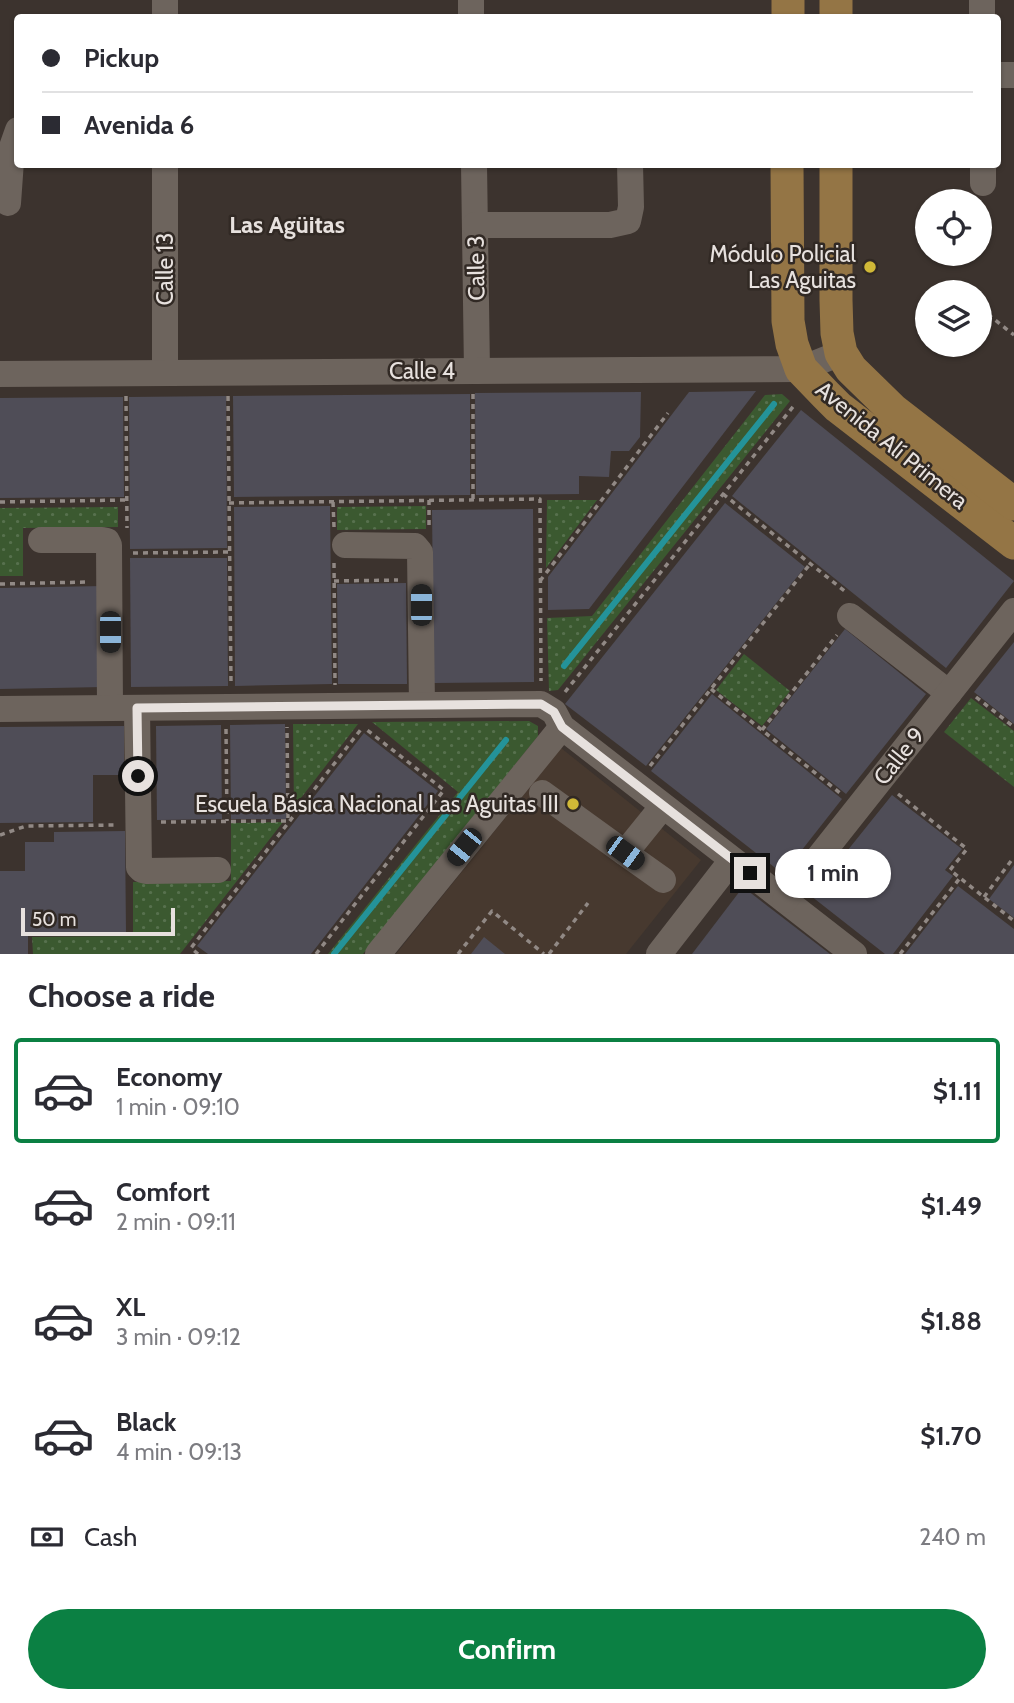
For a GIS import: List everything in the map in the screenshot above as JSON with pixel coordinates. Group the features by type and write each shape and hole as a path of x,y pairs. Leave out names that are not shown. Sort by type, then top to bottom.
{"main road":[{"name":"Avenida Alí Primera","path":"787,168 788,321 792,344 807,375 838,407 1014,543"},
{"name":"Avenida Alí Primera","path":"836,168 836,300 837,333 841,353 851,369 893,410 1014,505"}],"street":[{"path":"8,203 14,141"},
{"name":"Calle 13","path":"165,168 165,373"},
{"name":"Calle 3","path":"474,168 475,371"},
{"path":"475,225 610,225 628,221 631,207 630,168"},
{"name":"Calle 4","path":"0,374 475,371 807,375 841,353"},
{"path":"41,540 107,541 109,545 110,708"},
{"path":"337,542 415,546 420,552 422,705"},
{"path":"851,610 953,688"},
{"name":"Calle 9","path":"785,901 880,780 925,741 953,688 1014,611"},
{"path":"0,709 422,705 551,714 635,784 854,954"},
{"path":"137,708 139,867 142,870 218,870"},
{"path":"378,954 551,714"},
{"path":"542,793 663,880"},
{"path":"625,853 663,806"},
{"path":"659,954 732,860"}],"path":[{"path":"992,318 1014,335"},
{"path":"473,500 475,371"},
{"path":"227,821 230,552 228,372"},
{"path":"551,714 723,494 807,375"},
{"path":"540,581 668,413"},
{"path":"723,494 811,564 851,610 762,730"},
{"path":"229,503 540,499 540,581 551,714"},
{"path":"0,502 127,500"},
{"path":"333,502 337,542 334,581 335,706"},
{"path":"127,553 230,552"},
{"path":"635,784 811,564"},
{"path":"334,581 421,580"},
{"path":"0,584 110,581"},
{"path":"953,688 1014,727"},
{"path":"711,689 858,807"},
{"path":"0,835 26,826 288,821 287,706"},
{"path":"198,954 191,948 363,726 444,790 316,954"},
{"path":"880,780 967,849 950,870 1014,921"},
{"path":"984,897 1014,857"},
{"path":"900,954 960,878"},
{"path":"457,954 492,911 547,954 588,903"}],"shaded area":[{"name":"Escuela Básica Nacional Las Aguitas III","path":"561,748 701,860 626,954 396,954"}],"green space":[{"path":"782,394 790,401 558,690 549,691 547,618 592,616 765,395"},
{"path":"547,500 597,500 546,568"},
{"path":"426,506 426,529 337,530 337,507"},
{"path":"118,507 118,527 23,528 23,576 0,576 0,508"},
{"path":"744,654 790,691 762,726 716,690"},
{"path":"971,698 1014,731 1014,787 944,732"},
{"path":"529,721 538,726 538,736 363,954 328,954 458,792 372,722"},
{"path":"293,724 358,724 294,807"},
{"path":"283,822 180,954 33,954 32,937 133,936 133,882 231,881 231,823"}],"building":[{"path":"756,391 589,609 548,610 548,577 689,392"},
{"path":"641,392 640,437 629,451 611,451 609,477 579,476 579,494 476,495 475,393"},
{"path":"470,394 470,495 234,497 233,396"},
{"path":"226,396 227,548 130,549 129,397"},
{"path":"123,397 124,497 0,498 0,398"},
{"path":"801,410 1014,581 946,668 732,496"},
{"path":"725,503 805,567 646,766 565,704"},
{"path":"330,506 332,684 235,686 234,507"},
{"path":"533,509 534,682 434,683 432,510"},
{"path":"130,558 227,558 228,686 131,687"},
{"path":"406,583 407,684 338,684 337,584"},
{"path":"103,586 104,687 0,689 0,588"},
{"path":"845,629 926,694 846,794 766,729"},
{"path":"1014,642 1014,724 974,692"},
{"path":"712,694 842,799 783,874 651,771"},
{"path":"285,724 286,819 231,819 230,725"},
{"path":"221,725 222,819 157,820 156,726"},
{"path":"124,726 124,775 93,775 93,822 0,823 0,727"},
{"path":"364,733 438,791 311,954 208,954 197,946"},
{"path":"892,795 962,849 945,870 953,876 893,954 885,954 811,896"},
{"path":"125,831 126,933 28,934 28,954 0,954 0,871 25,871 25,842 54,842 54,832"},
{"path":"1014,865 1014,918 989,899"},
{"path":"958,886 1014,929 1014,954 905,954"},
{"path":"743,887 830,954 692,954"},
{"path":"484,937 505,954 471,954"}],"waterway":[{"path":"564,666 774,404"},
{"path":"334,954 506,740"}],"place":[{"name":"Módulo Policial Las Aguitas","path":"870,267"},
{"name":"Escuela Básica Nacional Las Aguitas III","path":"573,804"}],"district":[{"name":"Las Agüitas","path":"287,225"}],"route":[{"path":"138,776 137,708 541,704 554,712 562,727 750,873"}]}
